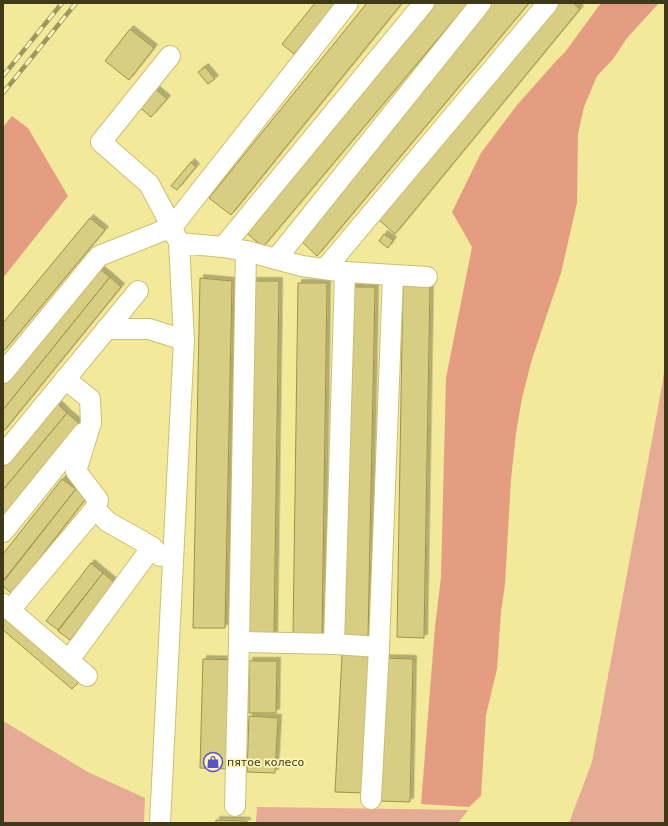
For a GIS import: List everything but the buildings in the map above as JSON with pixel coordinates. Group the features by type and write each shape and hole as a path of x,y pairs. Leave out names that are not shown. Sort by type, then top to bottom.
{"street":[{"path":"175,235 348,3"},
{"path":"223,247 424,3"},
{"path":"276,259 481,3"},
{"path":"325,269 548,3"},
{"path":"160,823 184,340 175,235 149,184 101,142 170,56"},
{"path":"3,373 99,256 175,235 246,251 302,266 345,272 427,277"},
{"path":"236,806 246,251"},
{"path":"334,644 345,272"},
{"path":"372,799 394,275"},
{"path":"3,455 138,291"},
{"path":"106,330 149,329 184,340"},
{"path":"65,379 90,399 91,424 76,471 98,500 95,508 7,607 87,676"},
{"path":"3,532 91,424"},
{"path":"95,508 108,522 152,547 172,569"},
{"path":"69,660 152,547"},
{"path":"240,642 334,644 379,647"}],"shaded area":[{"path":"601,3 659,3 627,38 613,59 597,76 584,107 578,134 577,203 561,273 532,359 522,398 516,433 511,479 505,584 501,612 497,669 486,715 481,796 469,807 421,804 435,627 441,577 446,378 472,247 452,212 481,153 517,105 565,52"},
{"path":"12,116 28,128 68,196 3,278 3,127"},
{"path":"665,365 665,823 569,823 592,762"},
{"path":"3,721 88,772 145,798 144,823 3,823"},
{"path":"257,807 468,810 458,823 256,823"}],"railway":[{"path":"3,76 62,3"},
{"path":"3,93 76,3"}],"place":[{"name":"пятое колесо","path":"213,762"}]}
